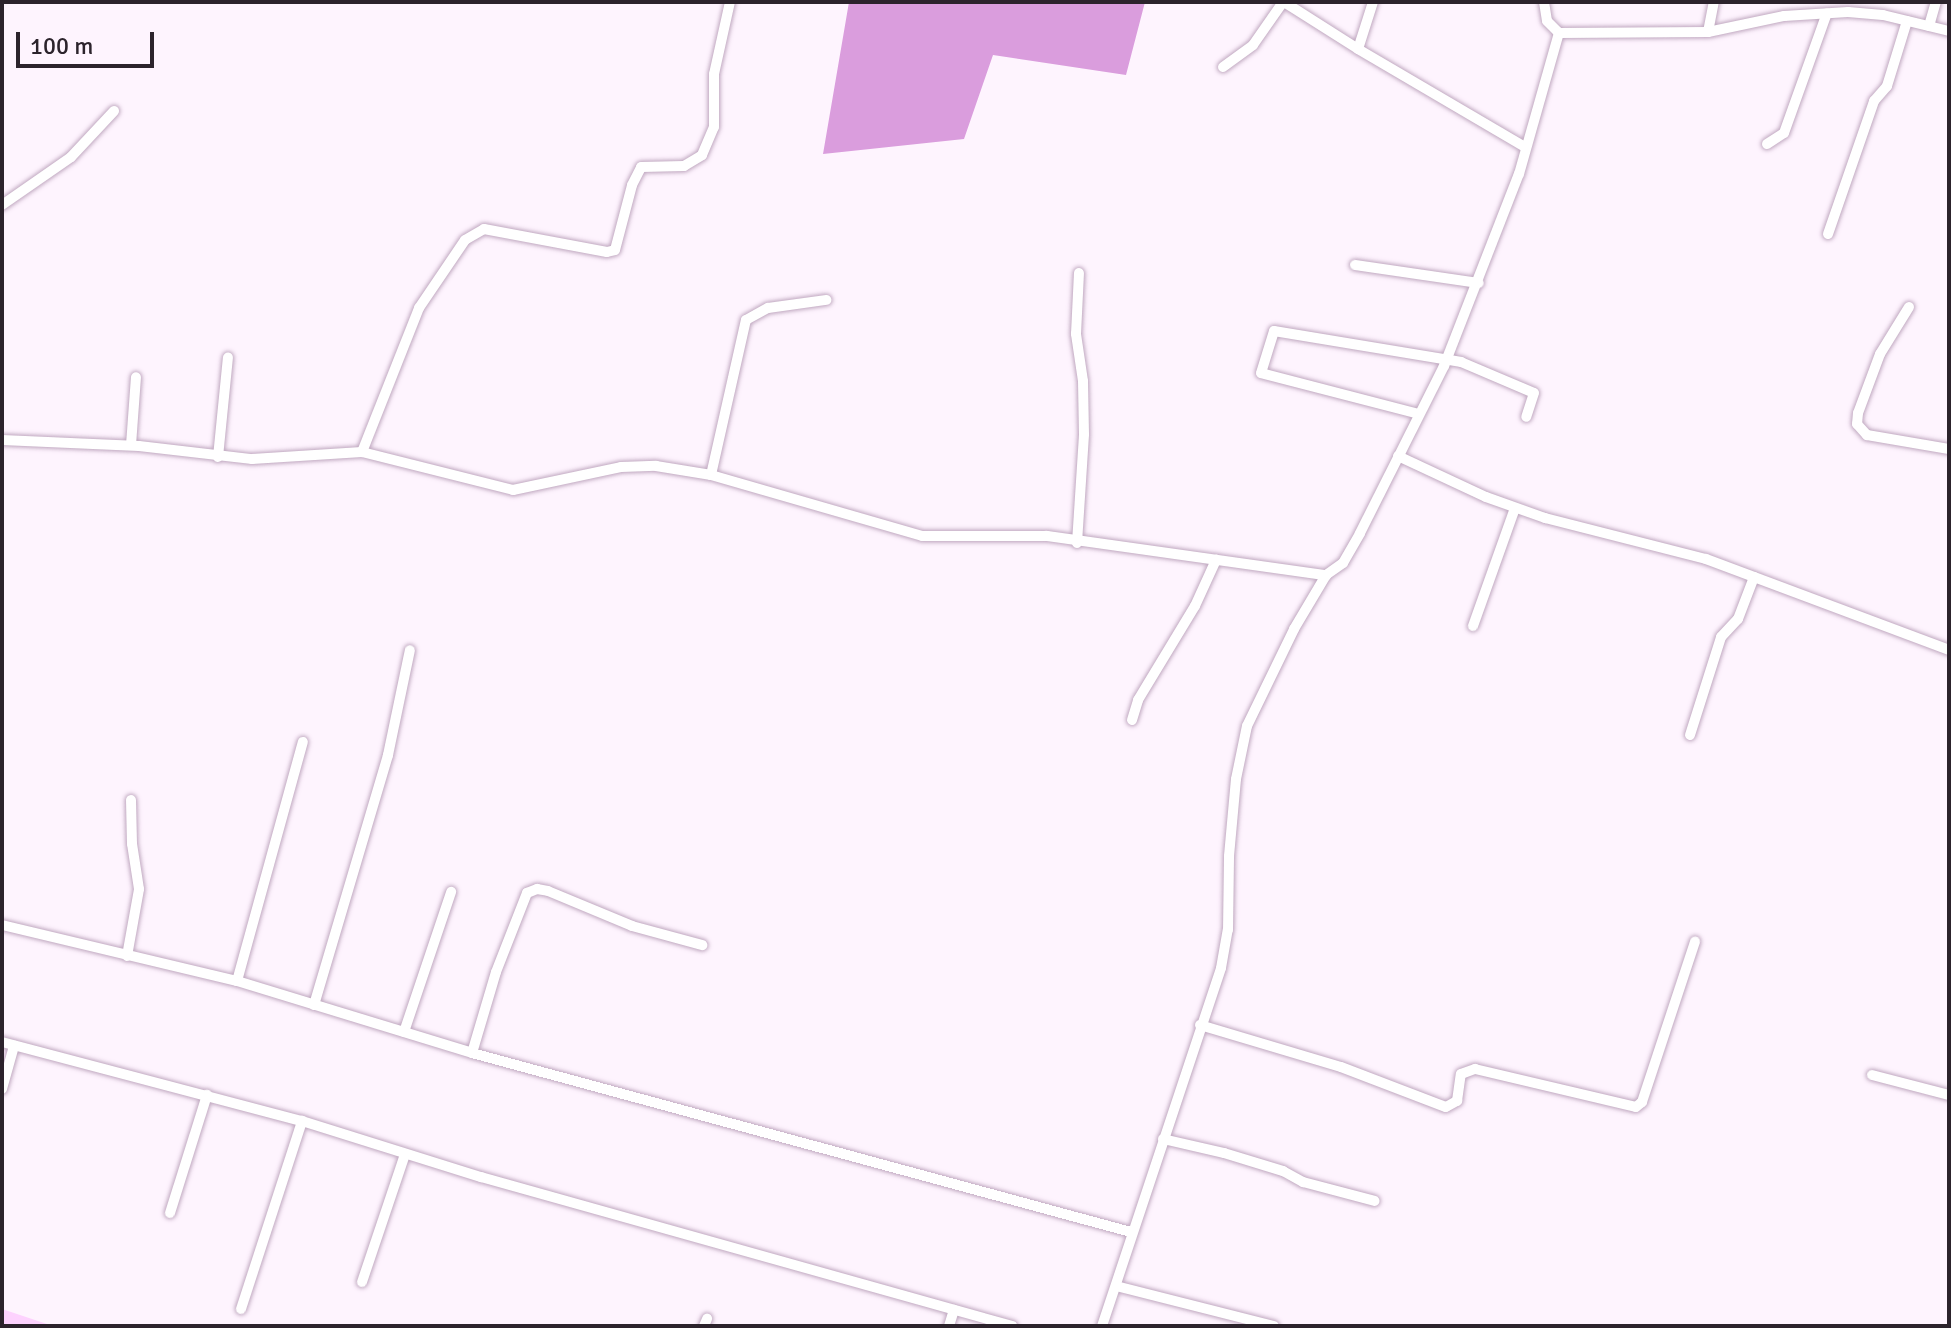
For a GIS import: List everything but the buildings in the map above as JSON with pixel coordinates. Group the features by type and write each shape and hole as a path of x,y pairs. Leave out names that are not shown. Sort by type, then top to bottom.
{"street":[{"path":"362,452 419,308 465,240 484,229 607,252 615,250 632,185 641,167 684,166 702,155 714,127 714,74 730,2"},
{"path":"1223,67 1253,45 1284,2 1525,147"},
{"path":"1358,49 1373,2"},
{"path":"1544,2 1547,21 1559,33 1708,32 1784,16 1827,13 1883,15 1949,31"},
{"path":"1708,32 1714,2"},
{"path":"1929,26 1936,2"},
{"path":"1767,144 1784,133 1827,13"},
{"path":"1828,234 1874,101 1887,86 1907,21"},
{"path":"1102,1326 1221,968 1228,930 1229,856 1239,754 1247,726 1294,629 1326,575 1343,563 1447,358 1479,283 1559,33"},
{"path":"2,205 71,157 114,111"},
{"path":"1355,265 1479,283"},
{"path":"1077,543 1084,434 1083,381 1076,334 1079,273"},
{"path":"711,475 746,320 768,308 826,300"},
{"path":"1909,307 1880,354 1857,424 1867,435 1949,449"},
{"path":"1419,414 1261,373 1274,331 1447,358 1534,393 1526,417"},
{"path":"218,457 228,357"},
{"path":"131,445 136,377"},
{"path":"2,440 131,445 252,459 362,452 513,490 621,467 656,466 711,475 922,536 1047,536 1077,543 1326,575"},
{"path":"1398,456 1515,508 1669,548 1949,650"},
{"path":"1473,626 1515,508"},
{"path":"1132,720 1138,700 1195,606 1216,560"},
{"path":"1690,735 1721,637 1738,619 1754,577"},
{"path":"314,1005 388,755 410,650"},
{"path":"237,981 303,742"},
{"path":"127,956 139,889 132,844 131,800"},
{"path":"472,1053 496,972 527,893 537,889 548,891 632,926 702,945"},
{"path":"404,1032 451,892"},
{"path":"2,925 237,981 472,1053 1131,1232"},
{"path":"1200,1025 1341,1067 1446,1107 1457,1101 1461,1074 1475,1069 1636,1107 1642,1102 1695,942"},
{"path":"2,1042 302,1121 405,1154 1012,1326"},
{"path":"2,1089 14,1046"},
{"path":"1872,1075 1949,1095"},
{"path":"170,1213 207,1095"},
{"path":"241,1309 302,1121"},
{"path":"1163,1139 1224,1153 1283,1171 1303,1182 1375,1201"},
{"path":"362,1282 405,1154"},
{"path":"1116,1286 1274,1326"},
{"path":"949,1326 954,1310"}],"shaded area":[{"path":"849,2 1145,2 1126,75 993,55 964,139 823,154"},
{"path":"2,1309 53,1326 2,1326"}]}
